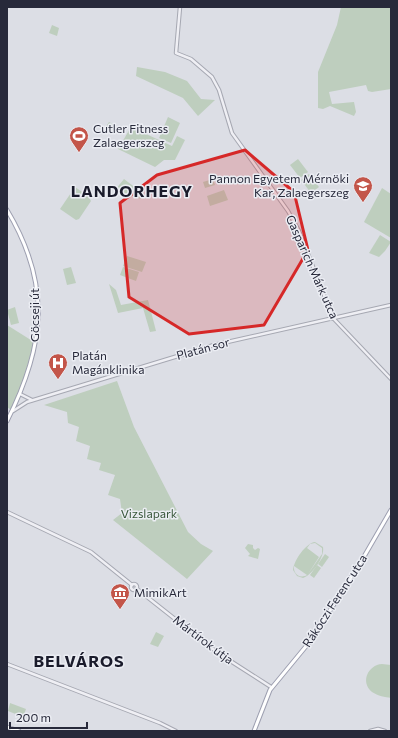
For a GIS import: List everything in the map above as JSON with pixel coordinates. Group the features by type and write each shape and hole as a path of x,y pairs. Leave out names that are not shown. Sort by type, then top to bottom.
{"main road":[{"name":"Göcseji út","path":"7,210 16,226 31,263 37,293 38,319 35,347 30,370 7,421"},
{"name":"Rákóczi Ferenc utca","path":"254,731 271,687 315,634 362,560 391,510"},
{"path":"7,727 19,731"}],"street":[{"name":"Gasparich Márk utca","path":"180,7 176,53 187,57 200,65 215,82 232,133 288,211 299,231 333,318 391,379"},
{"name":"Platán sor","path":"12,411 22,404 34,400 214,345 391,305"},
{"path":"20,394 34,400"},
{"name":"Mártírok útja","path":"7,512 91,552 132,585 136,585 137,589 218,653 271,687"},
{"path":"7,664 176,731"},
{"path":"370,731 378,729 385,731"}],"highlighted area":[{"path":"245,150 294,192 308,250 264,325 189,334 129,297 120,203 157,175"}],"green space":[{"path":"341,7 391,7 391,89 372,92 368,91 366,85 329,92 332,104 354,102 356,112 354,116 330,106 323,109 318,108 318,72 337,25"},
{"path":"52,25 59,28 57,36 49,33"},
{"path":"137,67 165,72 187,81 201,99 215,100 198,116 183,98 136,76"},
{"path":"168,117 180,123 171,143 159,138"},
{"path":"109,122 116,126 112,133 105,128"},
{"path":"131,127 172,146 177,136 185,140 175,160 164,160 155,167 118,149"},
{"path":"298,159 308,172 300,178 290,165"},
{"path":"309,174 319,187 311,193 301,180"},
{"path":"124,179 141,192 143,196 141,199 115,190"},
{"path":"213,179 215,185 205,188 203,182"},
{"path":"75,187 88,196 91,201 79,219 76,220 60,209"},
{"path":"382,188 391,194 391,238 364,222"},
{"path":"224,190 228,200 210,206 207,196"},
{"path":"380,235 391,242 379,257 369,253"},
{"path":"127,256 146,262 142,272 123,266"},
{"path":"71,267 76,283 67,285 63,269"},
{"path":"123,267 139,272 136,281 120,275"},
{"path":"109,284 116,290 121,305 148,300 156,331 150,332 143,308 118,313"},
{"path":"15,307 19,323 11,325 7,310"},
{"path":"7,325 34,342 22,385 11,410 7,407"},
{"name":"Vizslapark","path":"117,381 134,427 188,532 201,544 213,551 187,579 113,520 122,513 120,499 108,495 115,475 99,470 101,463 87,459 90,446 76,441 79,427 68,423 67,412 44,405"},
{"path":"315,542 323,547 322,556 314,570 303,578 297,576 293,570 294,566 301,553 310,544","holes":["315,543 322,548 322,554 308,574 319,557 307,548 310,544","294,566 307,575 298,575 294,569"]},
{"path":"248,544 253,545 255,550 258,548 260,549 258,559 248,556 250,554 245,548"},
{"path":"325,554 329,557 322,567 318,564"},
{"path":"317,565 321,568 314,578 310,575"},
{"path":"156,632 164,636 158,647 150,644"},
{"path":"382,664 391,665 391,698 374,693 368,688 366,679 367,675 373,667"},
{"path":"10,703 26,709 23,717 8,711"}],"place":[{"name":"Cutler Fitness Zalaegerszeg","path":"79,153"},
{"name":"Pannon Egyetem Mérnöki Kar, Zalaegerszeg","path":"363,203"},
{"name":"Platán Magánklinika","path":"58,380"},
{"name":"MimikArt","path":"120,610"}],"district":[{"name":"LANDORHEGY","path":"132,191"},
{"name":"BELVÁROS","path":"79,661"}]}
